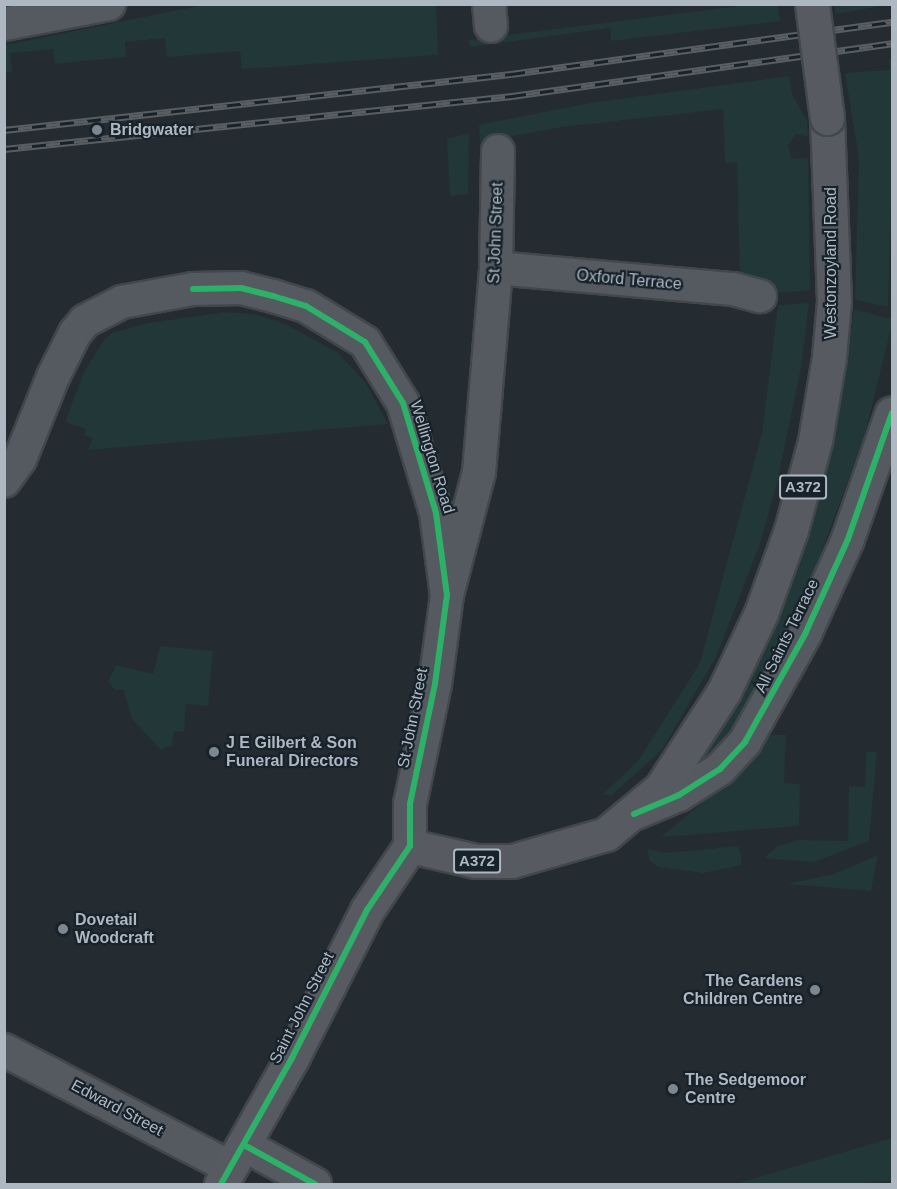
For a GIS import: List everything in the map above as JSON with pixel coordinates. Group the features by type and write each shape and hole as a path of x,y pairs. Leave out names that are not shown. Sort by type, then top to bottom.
{"main road":[{"name":"Westonzoyland Road","path":"410,846 476,861 512,861 606,834 634,814 661,788 724,691 760,613 791,530 815,441 830,357 834,301 833,203 827,118 812,4"},
{"name":"Saint John Street","path":"232,1166 367,910 410,846"}],"street":[{"path":"4,24 109,4"},
{"name":"St John Street","path":"410,846 410,804 435,684 447,595 479,472 496,268 498,151"},
{"name":"Oxford Terrace","path":"496,268 733,290 760,297"},
{"name":"Wellington Road","path":"4,481 21,459 70,342 86,321 122,302 193,289 240,288 273,296 306,306 365,342 403,403 436,513 447,595"},
{"name":"All Saints Terrace","path":"634,814 679,795 720,769 745,742 806,634 848,539 892,413"},
{"name":"Edward Street","path":"4,1050 232,1166 315,1185"}],"green space":[{"path":"834,4 892,4 836,14 834,5"},
{"path":"203,5 436,5 438,55 242,69 240,51 167,57 165,38 125,42 126,57 55,64 53,49 10,53 12,72 5,73 5,45"},
{"path":"747,5 778,5 780,21 611,41 610,28 470,47 469,40"},
{"path":"889,59 892,59 892,174 888,307 855,300 859,159 845,73 890,70"},
{"path":"789,76 792,94 807,121 808,137 796,134 788,146 792,159 808,158 810,290 776,293 769,285 740,280 737,162 725,163 723,109 562,127 480,142 479,125 590,103"},
{"path":"469,133 468,194 450,196 447,139"},
{"path":"809,303 801,368 777,483 760,544 716,657 662,750 612,795 602,795 638,761 700,663 762,433 778,305"},
{"path":"854,309 891,319 892,324 864,438 798,615 743,721 717,753 702,762 767,640 801,553 844,379"},
{"path":"225,312 255,314 287,325 338,353 365,382 388,424 88,450 93,438 84,435 86,429 65,422 84,372 104,340 112,333 148,323"},
{"path":"160,646 213,651 208,706 186,704 184,732 174,731 172,745 161,750 132,719 123,689 115,690 108,682 116,665 153,674"},
{"path":"771,735 786,735 784,783 800,784 799,826 661,837 721,787"},
{"path":"866,752 877,752 869,841 814,862 764,858 778,846 799,840 848,841 849,786 865,787"},
{"path":"739,846 742,865 703,873 658,867 650,861 647,849 667,853"},
{"path":"878,855 871,891 787,884 834,874"},
{"path":"892,1138 892,1180 858,1184 735,1184"}],"railway":[{"path":"4,130 511,74 892,22"},
{"path":"4,149 512,96 892,43"}],"cycle path":[{"path":"193,289 241,288 306,306 365,342 403,403 436,513 447,595 435,684 410,804 410,846 367,910 292,1058 221,1184"},
{"path":"634,814 679,795 720,769 745,742 805,634 848,539 892,413"},
{"path":"244,1145 315,1184"}],"place":[{"name":"Bridgwater","path":"97,130"},
{"name":"J E Gilbert & Son Funeral Directors","path":"214,752"},
{"name":"Dovetail Woodcraft","path":"63,929"},
{"name":"The Gardens Children Centre","path":"815,990"},
{"name":"The Sedgemoor Centre","path":"673,1089"}]}
